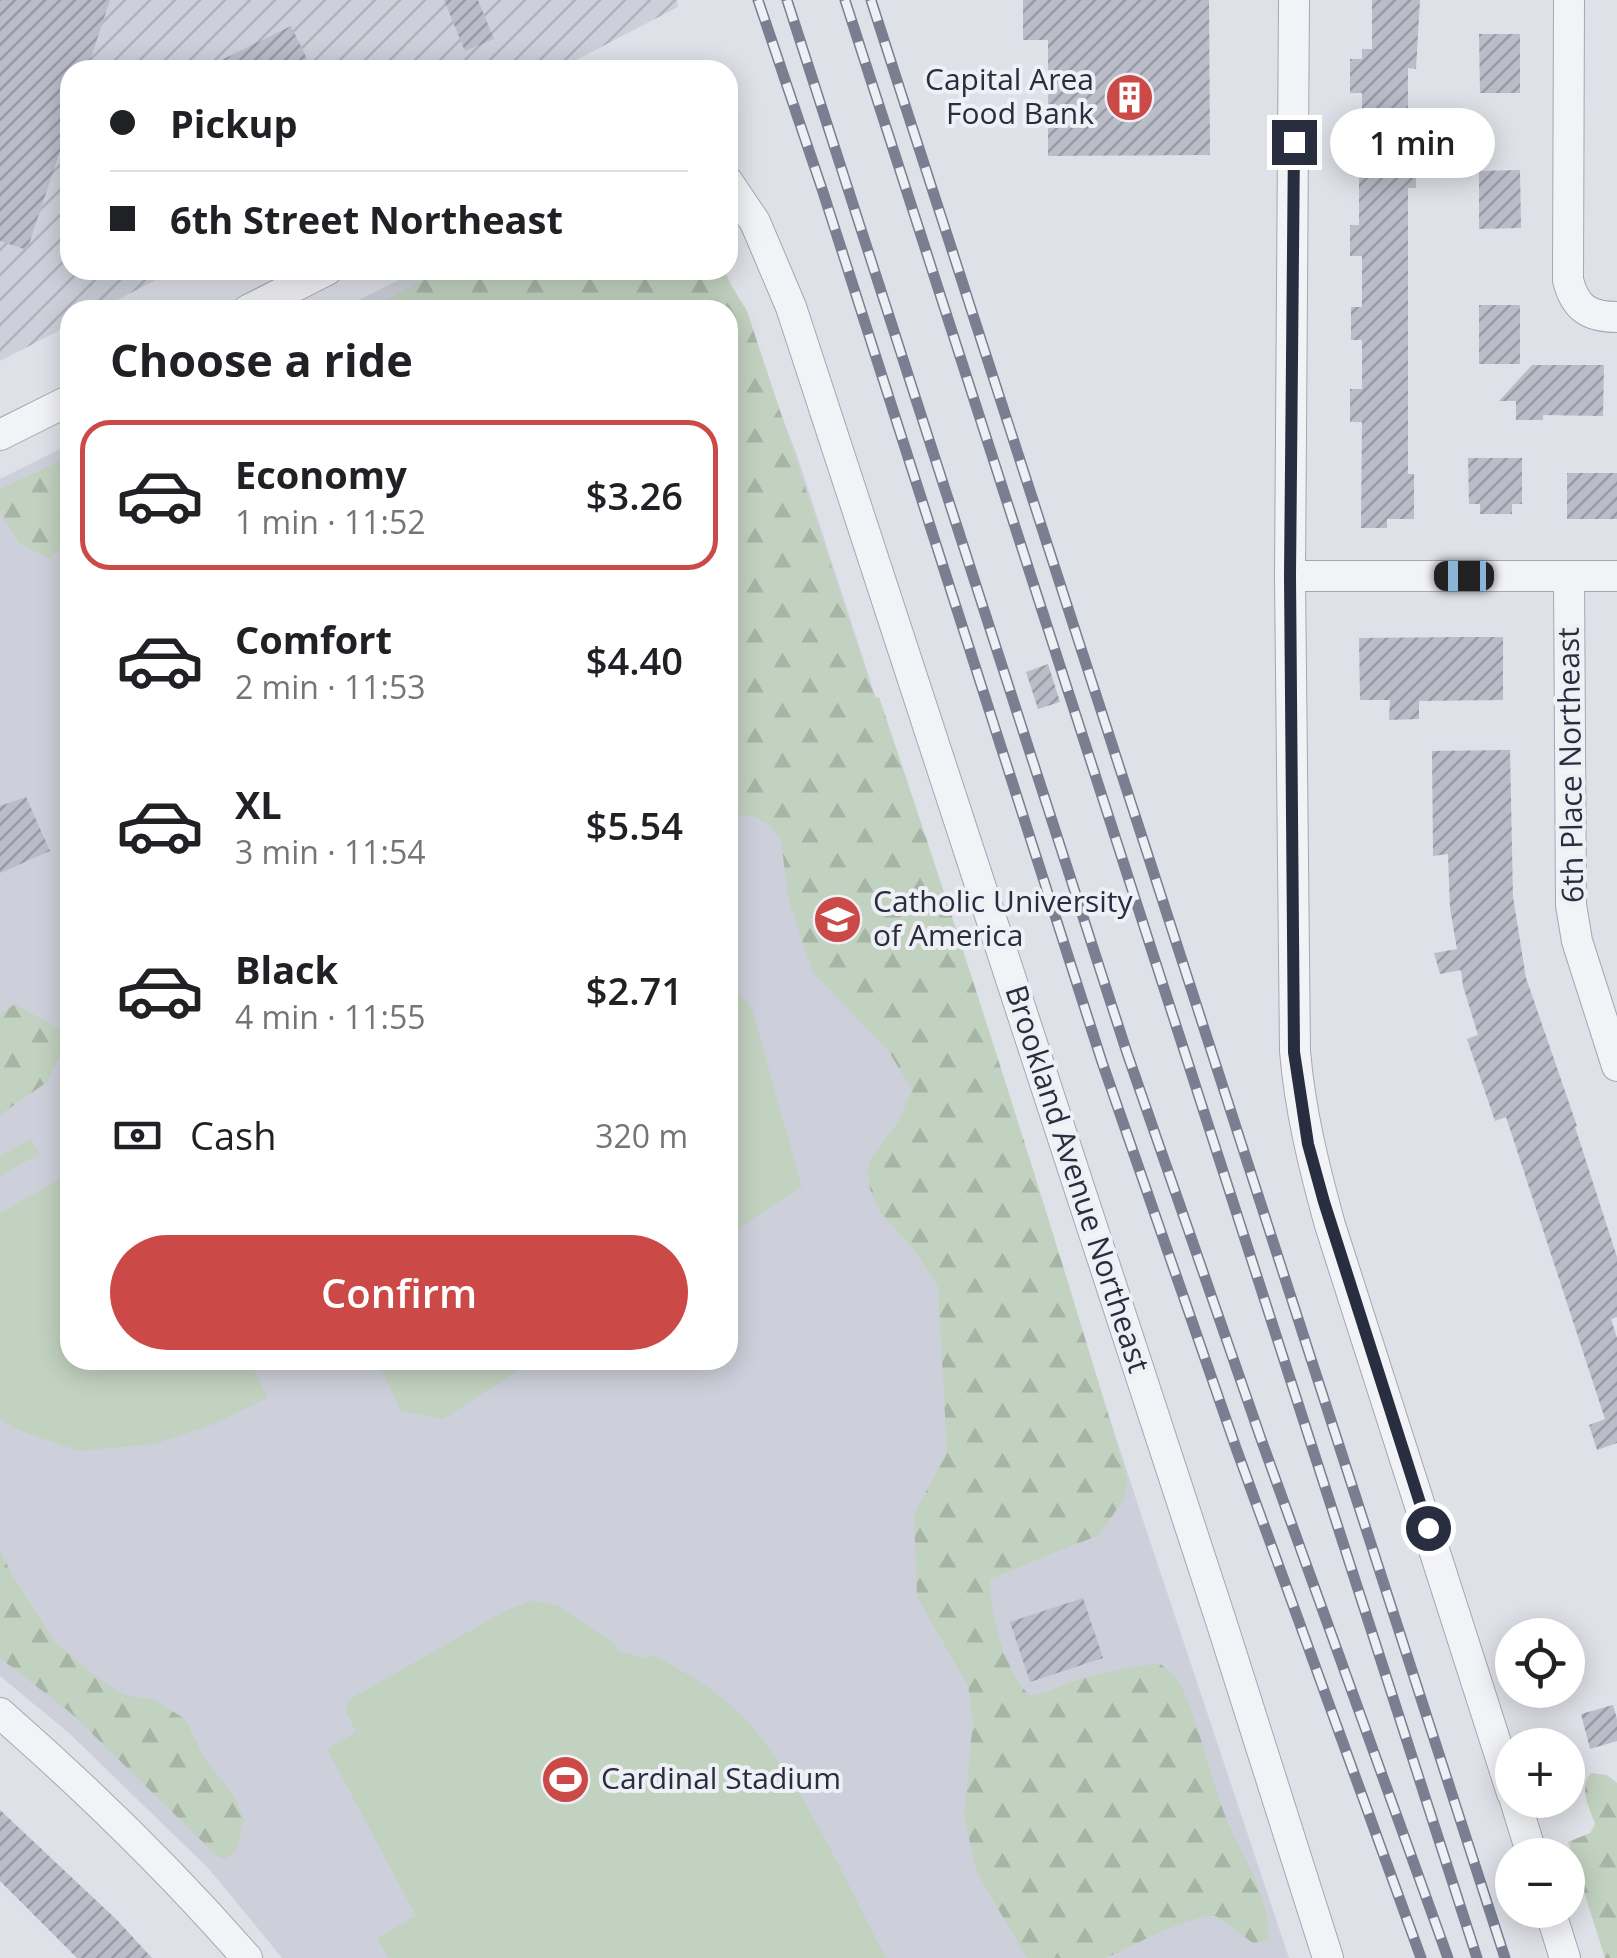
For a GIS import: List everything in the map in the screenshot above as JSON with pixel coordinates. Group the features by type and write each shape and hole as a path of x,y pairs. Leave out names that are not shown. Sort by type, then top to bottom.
{"street":[{"path":"1294,0 1290,576 1294,1052 1305,1130 1330,1225 1495,1738"},
{"path":"1569,0 1568,280 1584,310 1617,317"},
{"name":"Brookland Avenue Northeast","path":"738,197 755,222 791,307 1328,1958"},
{"path":"268,300 307,280"},
{"path":"0,435 60,405"},
{"path":"1290,576 1617,576"},
{"name":"6th Place Northeast","path":"1569,576 1570,882 1577,941 1604,979 1617,1066"},
{"path":"0,1713 118,1820 247,1958"},
{"path":"1556,1928 1565,1958"}],"shaded area":[{"path":"0,0 677,0 678,7 576,60 60,60 60,280 156,280 117,300 60,300 60,330 0,361"},
{"name":"Catholic University of America","path":"399,280 729,280 737,300 359,300"},
{"name":"Catholic University of America","path":"738,303 797,455 1289,1958 282,1958 209,1869 70,1734 0,1676 0,479 60,449 60,1370 738,1370"}],"green space":[{"path":"424,280 728,280 747,311 875,698 879,697 944,892 1128,1481 1124,1499 1099,1535 990,1579 1001,1642 1013,1673 1030,1696 1097,1675 1159,1663 1173,1676 1190,1706 1223,1810 1259,1890 1268,1923 1268,1941 1253,1943 1216,1916 1204,1916 1106,1958 1027,1958 977,1873 964,1817 973,1720 968,1686 917,1597 914,1514 947,1453 938,1287 915,1251 880,1212 867,1170 871,1158 899,1121 912,1089 887,1049 813,973 788,898 781,840 768,824 738,815 738,300 385,300"},
{"path":"60,461 60,548 50,559 20,544 0,512 0,489"},
{"path":"738,993 752,1009 802,1187 738,1229"},
{"path":"15,1004 60,1029 60,1055 47,1082 0,1115 0,1014"},
{"path":"31,1139 39,1154 0,1176 0,1156"},
{"path":"60,1179 60,1370 254,1370 268,1398 211,1425 155,1444 78,1451 18,1430 0,1419 0,1213"},
{"path":"382,1370 519,1370 443,1419 401,1411"},
{"path":"0,1549 55,1642 116,1690 153,1699 185,1719 205,1759 233,1794 244,1819 237,1849 225,1859 217,1856 72,1714 0,1658"},
{"name":"Cardinal Stadium","path":"533,1600 558,1606 615,1643 617,1650 645,1659 654,1656 677,1668 711,1689 741,1715 803,1799 886,1958 388,1958 377,1938 416,1916 327,1749 356,1732 345,1710 350,1699 505,1611"},
{"path":"1591,1773 1607,1775 1617,1783 1617,1958 1605,1958 1585,1895 1585,1838 1578,1838 1590,1833 1595,1824 1585,1791"}],"building":[{"path":"0,0 110,0 90,60 60,60 60,151 27,250 0,241"},
{"path":"444,0 478,0 494,39 465,51"},
{"name":"Capital Area Food Bank","path":"1023,0 1209,0 1210,155 1048,156 1048,40 1023,40"},
{"path":"1372,0 1420,0 1416,69 1408,68 1408,160 1416,160 1416,188 1408,188 1408,474 1414,474 1414,519 1387,519 1387,528 1361,528 1362,422 1350,422 1350,389 1362,389 1362,340 1351,340 1351,307 1362,307 1362,256 1350,256 1350,225 1359,225 1359,176 1351,176 1351,142 1362,142 1362,93 1350,93 1350,59 1362,59 1362,49 1372,49"},
{"path":"291,26 308,60 221,60"},
{"path":"1479,34 1520,34 1520,93 1480,93"},
{"path":"1520,170 1521,228 1479,229 1479,171"},
{"path":"1479,305 1520,305 1520,364 1479,364"},
{"path":"1532,365 1604,365 1603,416 1543,415 1543,420 1516,420 1516,401 1499,401"},
{"path":"1468,458 1522,458 1522,504 1512,504 1512,514 1480,514 1480,504 1469,504"},
{"path":"1567,473 1617,473 1617,519 1567,519"},
{"path":"1503,637 1503,700 1419,701 1419,719 1389,720 1390,700 1360,700 1359,638"},
{"path":"1048,664 1060,702 1038,709 1026,672"},
{"path":"1510,750 1513,897 1526,978 1617,1257 1617,1317 1611,1319 1617,1338 1617,1443 1597,1450 1589,1425 1605,1419 1506,1117 1495,1121 1467,1039 1478,1035 1461,970 1440,974 1434,953 1457,949 1450,908 1448,854 1433,856 1432,751"},
{"path":"26,797 50,851 0,873 0,806"},
{"path":"1083,1598 1103,1658 1030,1682 1010,1622"},
{"path":"1613,1705 1617,1741 1590,1749 1581,1714"},
{"path":"0,1810 152,1958 77,1958 0,1881"}],"railway":[{"path":"758,0 1102,1062 1236,1448 1421,1958"},
{"path":"787,0 1127,1053 1448,1958"},
{"path":"845,0 1477,1958"},
{"path":"871,0 1505,1958"}],"place":[{"name":"Capital Area Food Bank","path":"1129,97"},
{"name":"Catholic University of America","path":"838,919"},
{"name":"Cardinal Stadium","path":"566,1779"}],"route":[{"path":"1294,142 1290,576 1294,1052 1308,1144 1324,1202 1428,1528"}]}
